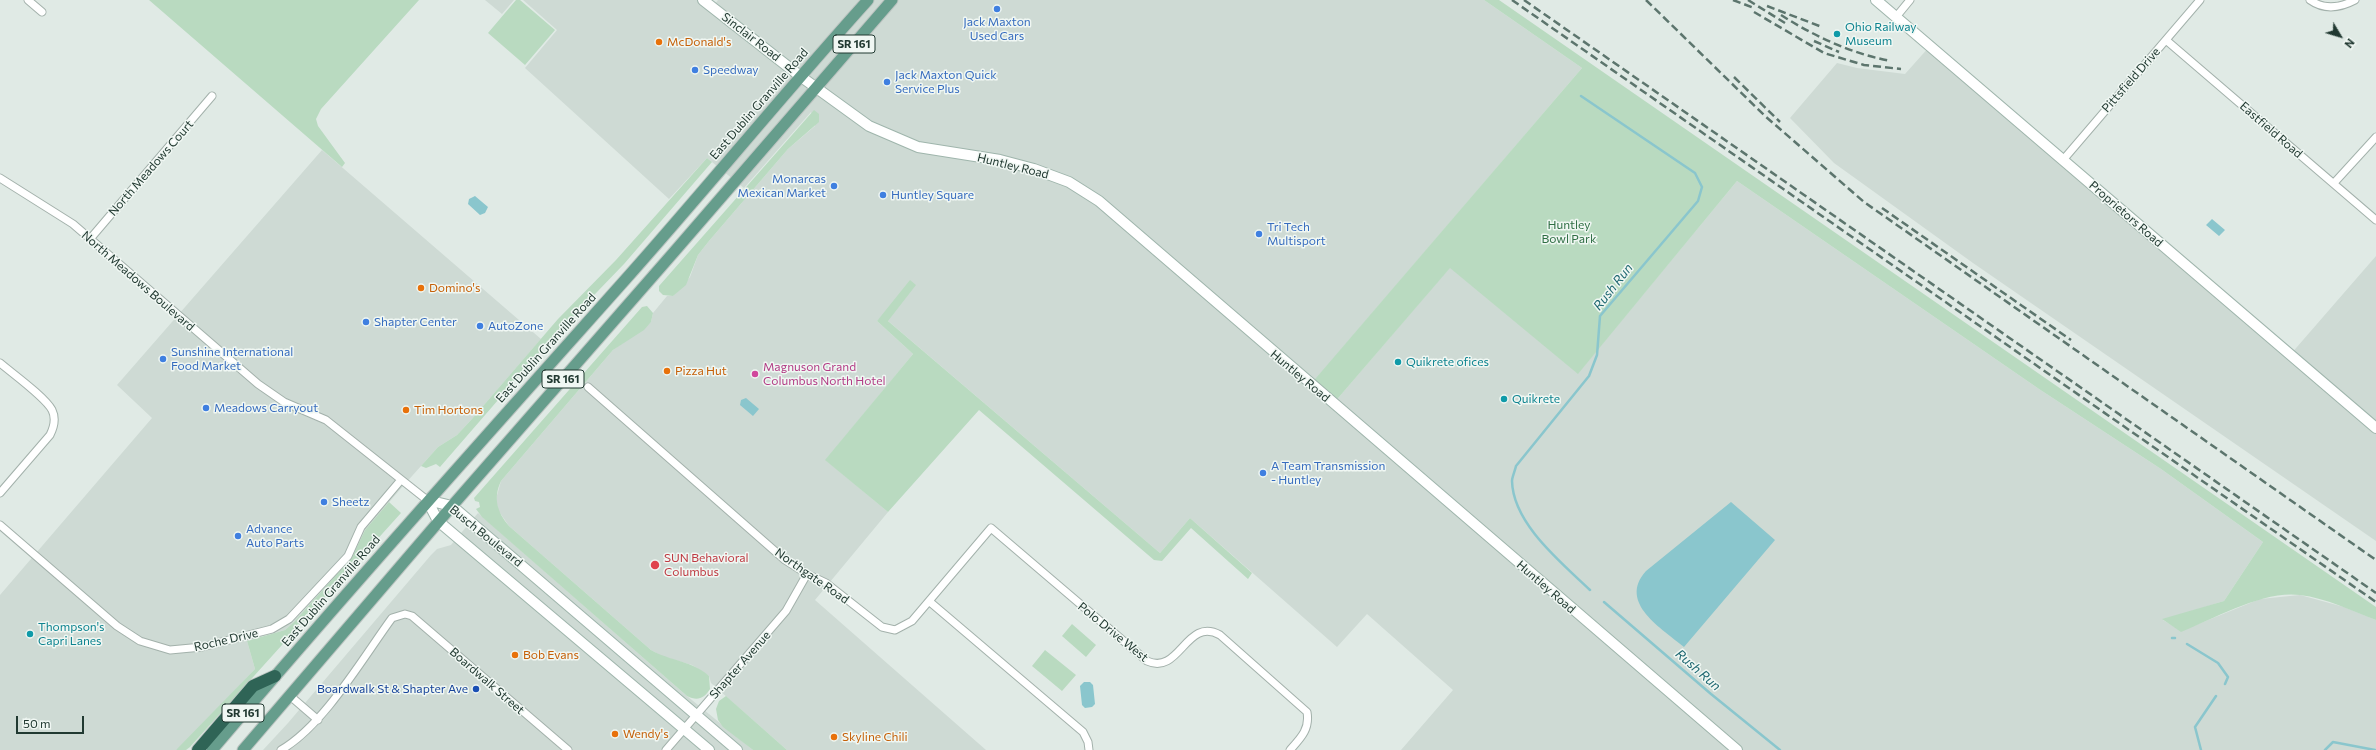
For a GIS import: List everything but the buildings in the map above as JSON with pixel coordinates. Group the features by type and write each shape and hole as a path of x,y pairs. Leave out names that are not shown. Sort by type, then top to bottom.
{"highway":[{"path":"198,750 253,686 275,676"}],"main road":[{"name":"Sinclair Road","path":"703,0 817,88"},
{"name":"East Dublin Granville Road","path":"212,750 427,500 627,278 800,76 868,0"},
{"name":"SR 161","path":"243,750 438,521 817,88 892,0"},
{"name":"Proprietors Road","path":"1876,0 2376,428"},
{"name":"Huntley Road","path":"817,88 869,126 898,140 936,151 1000,160 1034,169 1069,182 1099,202 1737,750"},
{"name":"Busch Boulevard","path":"427,500 452,506 737,750"},
{"name":"Busch Boulevard","path":"427,500 438,521 685,728 709,750"}],"street":[{"path":"28,0 42,12"},
{"path":"1896,17 1910,0"},
{"name":"Pittsfield Drive","path":"2063,160 2200,0"},
{"path":"2310,0 2328,7 2347,4 2354,0"},
{"name":"Eastfield Road","path":"2166,40 2376,220"},
{"name":"North Meadows Court","path":"90,239 212,96"},
{"path":"2334,183 2376,137"},
{"name":"North Meadows Boulevard","path":"0,178 53,211 90,239 258,384 284,402 326,420 400,481 427,500"},
{"path":"0,363 45,402 52,410 53,428 46,440 0,493"},
{"name":"Northgate Road","path":"588,387 785,560 807,574 826,583 877,623 888,629 901,628 908,625 930,602 991,528"},
{"name":"Roche Drive","path":"0,525 117,626 140,641 170,650 202,647 272,629 289,619 302,608 348,556 361,527 400,481"},
{"name":"Polo Drive West","path":"991,528 1147,661 1156,664 1166,663 1196,633 1205,631 1215,633 1301,705 1307,712 1309,720 1302,736 1290,750"},
{"name":"Shapter Avenue","path":"666,750 786,611 807,574"},
{"path":"930,602 1083,732 1088,742 1089,750"},
{"name":"Boardwalk Street","path":"318,720 392,618 405,614 412,616 568,750"},
{"path":"281,750 300,738 318,720 289,695"}],"shaded area":[{"path":"485,0 514,0 502,14"},
{"path":"523,0 700,0 711,9 718,0 1484,0 1582,68 1311,385 1333,404 1450,267 1578,373 1737,181 2039,389 2161,469 2263,542 2224,601 2163,620 2181,631 2260,599 2300,595 2344,607 2376,620 2376,750 1401,750 1453,690 1367,614 1337,647 1190,518 1160,553 887,320 915,285 877,321 913,354 826,460 888,512 815,600 986,750 787,750 711,683 709,676 692,665 661,656 651,650 509,526 498,510 496,499 501,481 613,350 651,322 653,313 667,296 673,296 690,277 698,255 709,241 788,149 815,126 811,112 744,188 707,158 669,199 525,68 557,30"},
{"path":"1930,46 2290,355 2376,256 2376,541 1973,263 1834,163 1790,118 1837,63 1857,68 1905,74"},
{"path":"322,150 541,339 457,435 438,447 404,485 365,530 352,557 294,622 285,630 247,641 255,669 181,747 176,750 0,750 0,595 152,418 117,385"},
{"path":"478,513 687,696 753,750 263,750 288,723 431,555 437,549 451,545"}],"green space":[{"path":"149,0 419,0 321,109 316,119 318,126 345,163 342,167"},
{"path":"516,0 520,0 555,30 525,65 488,33"},
{"name":"Huntley Bowl Park","path":"1484,0 1499,0 2376,607 2376,620 2339,605 2300,595 2271,597 2255,601 2181,632 2162,619 2224,601 2263,542 2161,469 2039,389 1737,181 1578,374 1450,268 1333,404 1310,385 1582,68"},
{"path":"814,110 819,114 819,122 788,149 709,241 698,255 686,285 673,296 663,295 659,291 659,286"},
{"path":"707,158 712,162 624,264 544,347 440,467 436,464 426,468 421,466 438,447 457,435 471,420 558,319 616,260"},
{"path":"910,280 916,285 888,321 1160,553 1190,518 1252,573 1248,579 1191,528 1162,561 1154,560 979,410 888,512 825,460 913,354 877,321"},
{"path":"647,306 653,313 651,322 644,330 613,350 501,481 497,493 497,499 499,510 509,526 651,650 658,654 696,667 709,676 710,689 703,697 697,699 687,696 482,517 476,509 480,507 479,502 475,501 474,498 642,307"},
{"path":"389,502 401,513 190,747 186,750 176,750 255,669 247,641 285,630 294,622 352,557 365,530"},
{"path":"1072,624 1096,645 1086,657 1062,636"},
{"path":"1045,650 1076,675 1062,691 1032,666"},
{"path":"726,696 787,750 753,750 723,727 718,720 716,709 719,701"}],"water":[{"path":"475,196 488,207 485,213 480,215 468,204 469,199"},
{"path":"2212,219 2225,230 2219,236 2206,225"},
{"path":"746,398 759,409 753,416 740,405 741,400"},
{"path":"1731,502 1775,540 1684,647 1646,614 1640,604 1637,594 1638,583 1646,571"},
{"path":"1084,682 1090,682 1093,685 1095,704 1092,707 1085,708 1082,705 1080,686"}],"waterway":[{"name":"Rush Run","path":"1581,96 1695,173 1702,187 1698,201 1600,316 1597,355 1589,376 1516,466 1512,478 1514,497 1530,527 1553,555 1590,590"},
{"name":"Rush Run","path":"1604,602 1711,694 1780,750"},
{"path":"2187,644 2218,663 2228,677 2225,684"},
{"path":"2201,750 2195,727 2216,696"},
{"name":"Rush Run","path":"2325,750 2333,742 2375,750"}],"railway":[{"path":"1512,0 2376,602"},
{"path":"1524,0 2376,593"},
{"path":"1646,0 1765,116 1864,202 2376,560"},
{"path":"1733,0 1754,8"},
{"path":"1748,0 1785,23"},
{"path":"1767,6 1822,27"},
{"path":"1754,12 1824,53 1864,65 1901,69"},
{"path":"1781,15 1820,37 1848,49 1891,61"},
{"path":"1814,41 1839,52"},
{"path":"1734,77 1780,122"},
{"path":"1882,208 2071,340"}],"place":[{"name":"Jack Maxton Used Cars","path":"997,9"},
{"name":"Ohio Railway Museum","path":"1837,34"},
{"name":"McDonald's","path":"659,42"},
{"name":"Speedway","path":"695,70"},
{"name":"Jack Maxton Quick Service Plus","path":"887,82"},
{"name":"Monarcas Mexican Market","path":"834,186"},
{"name":"Huntley Square","path":"883,195"},
{"name":"Tri Tech Multisport","path":"1259,234"},
{"name":"Domino's","path":"421,288"},
{"name":"Shapter Center","path":"366,322"},
{"name":"AutoZone","path":"480,326"},
{"name":"Sunshine International Food Market","path":"163,359"},
{"name":"Quikrete ofices","path":"1398,362"},
{"name":"Pizza Hut","path":"667,371"},
{"name":"Magnuson Grand Columbus North Hotel","path":"755,374"},
{"name":"Quikrete","path":"1504,399"},
{"name":"Meadows Carryout","path":"206,408"},
{"name":"Tim Hortons","path":"406,410"},
{"name":"A Team Transmission - Huntley","path":"1263,473"},
{"name":"Sheetz","path":"324,502"},
{"name":"Advance Auto Parts","path":"238,536"},
{"name":"SUN Behavioral Columbus","path":"655,565"},
{"name":"Thompson's Capri Lanes","path":"30,634"},
{"name":"Bob Evans","path":"515,655"},
{"name":"Boardwalk St & Shapter Ave","path":"476,689"},
{"name":"Wendy's","path":"615,734"},
{"name":"Skyline Chili","path":"834,737"}]}
